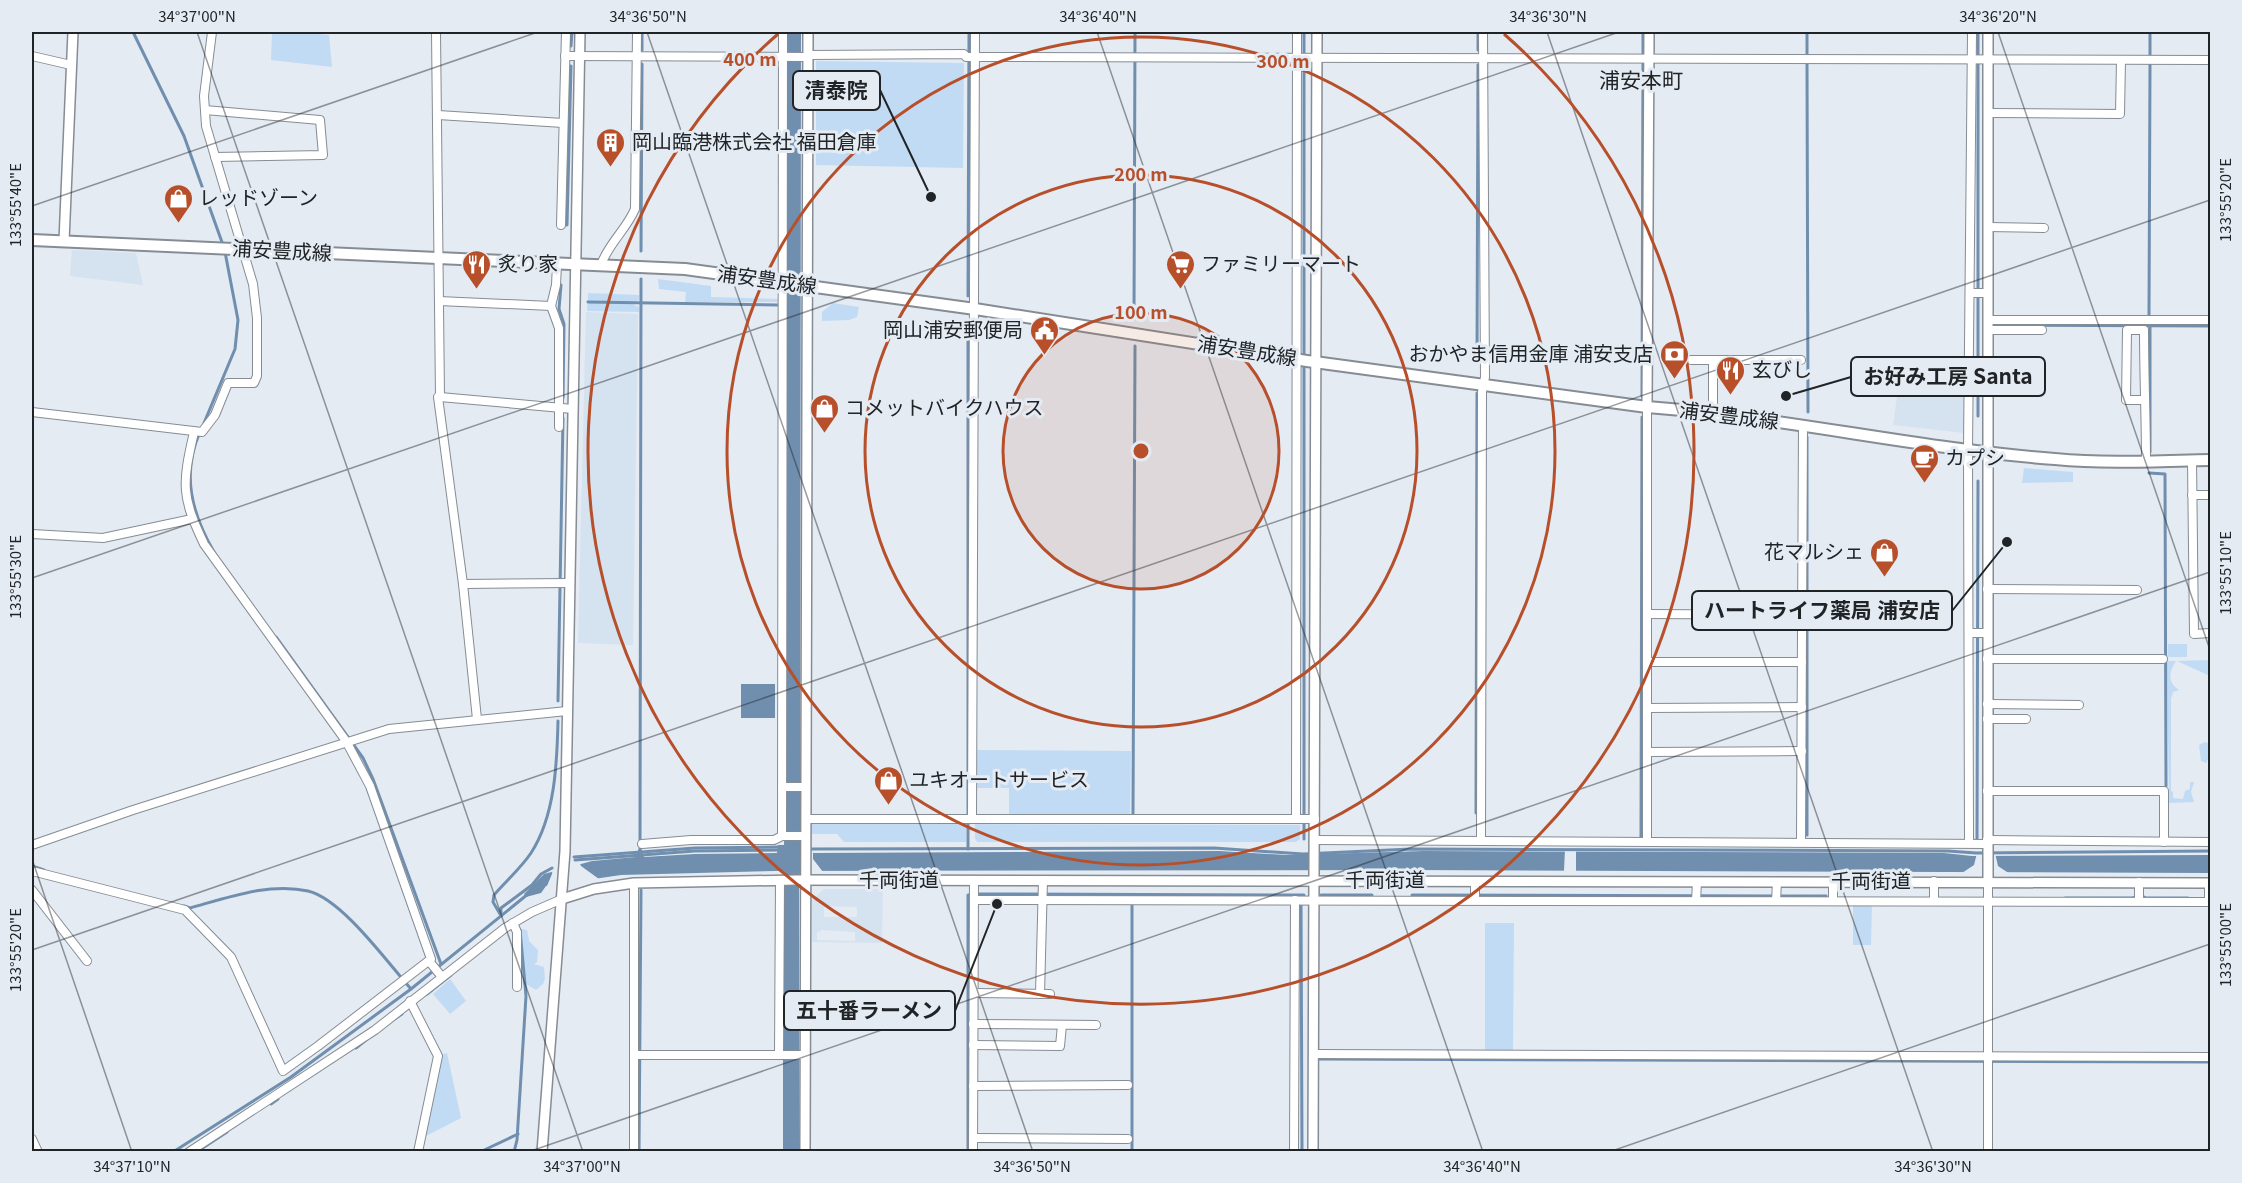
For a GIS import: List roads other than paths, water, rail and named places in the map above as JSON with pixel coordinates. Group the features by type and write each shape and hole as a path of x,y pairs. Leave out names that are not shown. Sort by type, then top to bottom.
{"main road":[{"name":"浦安豊成線","path":"32,240 685,269 975,309 1305,360 1647,407 1803,425 1987,452 2055,459 2146,462 2211,460"}],"street":[{"path":"64,241 73,32"},
{"path":"212,32 204,96 206,126 244,249 256,299 257,376 254,383 250,384 228,383 215,415 198,432 184,484 192,519 204,544 349,740 370,786 431,959 430,962 441,975"},
{"path":"436,32 440,397 438,397 463,584 477,719"},
{"path":"561,225 566,32"},
{"path":"542,1152 565,855 567,711 563,583 573,409 580,32"},
{"path":"601,265 604,254 623,232 635,209 637,32"},
{"path":"783,32 786,57 784,836"},
{"path":"792,1055 806,875 803,839 806,819 802,787 803,285 805,56 808,32"},
{"path":"969,818 975,309 971,57 975,32"},
{"path":"1294,1152 1304,900 1314,876 1315,851 1315,840 1304,819 1305,59 1297,32"},
{"path":"1304,819 1305,59 1317,32"},
{"path":"1481,841 1483,32"},
{"path":"1647,841 1649,32"},
{"path":"1969,843 1967,790 1978,633 1968,449 1978,367 1988,330 1988,320 1978,293 1988,227 1988,112 1972,32"},
{"path":"1988,32 1979,60 1978,293 1978,367 1987,452 1987,589 1978,633 1987,659 1988,1152"},
{"path":"565,56 637,58 964,54 971,57 1305,59 2211,60"},
{"path":"32,56 71,65"},
{"path":"1988,112 2120,114 2121,60"},
{"path":"206,110 320,120 323,154 215,157"},
{"path":"438,115 563,123"},
{"path":"1988,227 2044,228"},
{"path":"557,264 556,285 551,306 560,328 559,427"},
{"path":"439,302 551,306"},
{"path":"1988,320 2211,320"},
{"path":"1988,330 2042,330"},
{"path":"2144,400 2126,400 2127,330 2144,330 2146,462"},
{"path":"1691,360 1801,360"},
{"path":"1713,360 1713,414"},
{"path":"440,397 573,409"},
{"path":"32,412 198,432"},
{"path":"1802,841 1803,425"},
{"path":"2192,460 2193,634 2211,633"},
{"path":"2192,495 2211,495"},
{"path":"32,534 103,538 192,519"},
{"path":"463,584 563,583"},
{"path":"1987,589 2137,590"},
{"path":"1647,614 1802,615"},
{"path":"1987,659 2163,659"},
{"path":"1647,662 1802,662"},
{"path":"1987,704 2079,705"},
{"path":"1647,708 1802,707"},
{"path":"32,845 349,740 389,729 567,711"},
{"path":"1987,719 2026,719"},
{"path":"1647,752 1802,751"},
{"path":"784,787 802,787"},
{"path":"1987,791 2164,791 2164,842"},
{"path":"806,819 1304,819"},
{"path":"642,844 692,840 774,840 784,836 803,839"},
{"path":"1315,840 1802,841 1987,845 2211,842"},
{"path":"32,871 185,910 231,957 282,1071 430,962"},
{"name":"千両街道","path":"562,899 594,889 634,883 780,880 806,875 974,880 1314,876 1475,881 1833,882 1988,878 2210,883"},
{"path":"780,880 792,1055 805,1152"},
{"path":"973,1152 974,880"},
{"path":"1040,994 1042,880"},
{"path":"1475,881 1475,897"},
{"path":"1934,881 1934,901"},
{"path":"1696,898 1697,882"},
{"path":"1776,898 1777,882"},
{"path":"1833,882 1833,901"},
{"path":"2139,882 2139,898"},
{"path":"634,883 638,1055 634,1152"},
{"path":"974,900 1042,896 1133,900 1475,897 1776,898 1833,901 2209,899 2210,883"},
{"path":"32,890 87,961"},
{"path":"189,1152 375,1030 441,975 513,923 562,899"},
{"path":"1304,900 1314,1054 1313,1152"},
{"path":"513,923 518,932 517,987"},
{"path":"974,993 1050,994"},
{"path":"410,1001 438,1056 418,1152"},
{"path":"974,1024 1096,1025"},
{"path":"974,1045 1060,1046 1062,1025"},
{"path":"1314,1054 1988,1061 2211,1057"},
{"path":"638,1055 792,1055"},
{"path":"973,1086 1128,1085"},
{"path":"973,1138 1128,1139"},
{"path":"32,1139 38,1152"}],"waterway":[{"path":"133,32 184,136 223,245"},
{"path":"571,46 572,32"},
{"path":"642,32 642,50"},
{"path":"792,873 793,32"},
{"path":"968,296 969,32"},
{"path":"1134,319 1135,32"},
{"path":"1304,32 1304,357"},
{"path":"1478,32 1478,50"},
{"path":"1643,32 1643,54"},
{"path":"1807,32 1807,54"},
{"path":"1978,32 1978,416"},
{"path":"2150,32 2150,56"},
{"path":"1642,396 1643,63"},
{"path":"641,251 642,64"},
{"path":"1807,64 1808,412"},
{"path":"1477,361 1478,65"},
{"path":"2149,315 2150,65"},
{"path":"567,225 571,66"},
{"path":"204,423 235,349 238,320 225,252"},
{"path":"640,843 641,279"},
{"path":"561,285 559,309 564,324 563,398"},
{"path":"588,302 779,305"},
{"path":"786,305 792,305"},
{"path":"968,323 968,849"},
{"path":"1996,325 2210,326"},
{"path":"2150,325 2150,452"},
{"path":"1133,815 1135,346"},
{"path":"1304,364 1304,839"},
{"path":"1476,813 1477,393"},
{"path":"1641,839 1642,417"},
{"path":"558,701 563,418"},
{"path":"200,432 194,448 190,478 195,508 214,552"},
{"path":"1807,437 1807,835"},
{"path":"2149,473 2165,474 2166,786"},
{"path":"1977,840 1978,481"},
{"path":"276,637 363,758 373,779 441,964"},
{"path":"500,914 493,902 494,895 531,853 545,823 553,789 558,721"},
{"path":"574,857 695,848 780,847"},
{"path":"807,849 1214,848 1303,854 1411,849 1948,851 1976,853 2210,851"},
{"path":"575,860 695,851 781,850"},
{"path":"32,866 44,870"},
{"path":"501,916 501,908 532,885 541,874 552,868"},
{"path":"791,887 791,1152"},
{"path":"184,906 190,908 233,896 279,888 308,891 321,896 349,918 411,989"},
{"path":"639,1152 641,890"},
{"path":"173,1152 291,1077 411,989 528,894"},
{"path":"978,894 1304,895"},
{"path":"968,1152 968,895 970,895"},
{"path":"1321,895 1372,895"},
{"path":"1412,895 1826,896"},
{"path":"2065,898 2142,896 2146,898 2188,898"},
{"path":"1132,901 1132,1152"},
{"path":"1301,901 1302,1152"},
{"path":"514,1152 517,1140 526,996 520,930"},
{"path":"427,994 451,975"},
{"path":"393,1020 402,1014"},
{"path":"356,1048 366,1040"},
{"path":"1319,1059 2210,1062"},
{"path":"271,1104 278,1099"},
{"path":"198,1151 227,1132"},
{"path":"480,1152 518,1134"}],"place":[{"name":"岡山臨港株式会社 福田倉庫","path":"611,168"},
{"name":"清泰院","path":"931,197"},
{"name":"レッドゾーン","path":"178,224"},
{"name":"炙り家","path":"477,290"},
{"name":"ファミリーマート","path":"1180,290"},
{"name":"岡山浦安郵便局","path":"1044,356"},
{"name":"おかやま信用金庫 浦安支店","path":"1674,380"},
{"name":"玄びし","path":"1731,396"},
{"name":"お好み工房 Santa","path":"1786,396"},
{"name":"コメットバイクハウス","path":"824,434"},
{"name":"カプシ","path":"1924,484"},
{"name":"ハートライフ薬局 浦安店","path":"2007,542"},
{"name":"花マルシェ","path":"1885,578"},
{"name":"ユキオートサービス","path":"888,806"},
{"name":"五十番ラーメン","path":"997,904"}],"district":[{"name":"浦安本町","path":"1641,81"}]}
